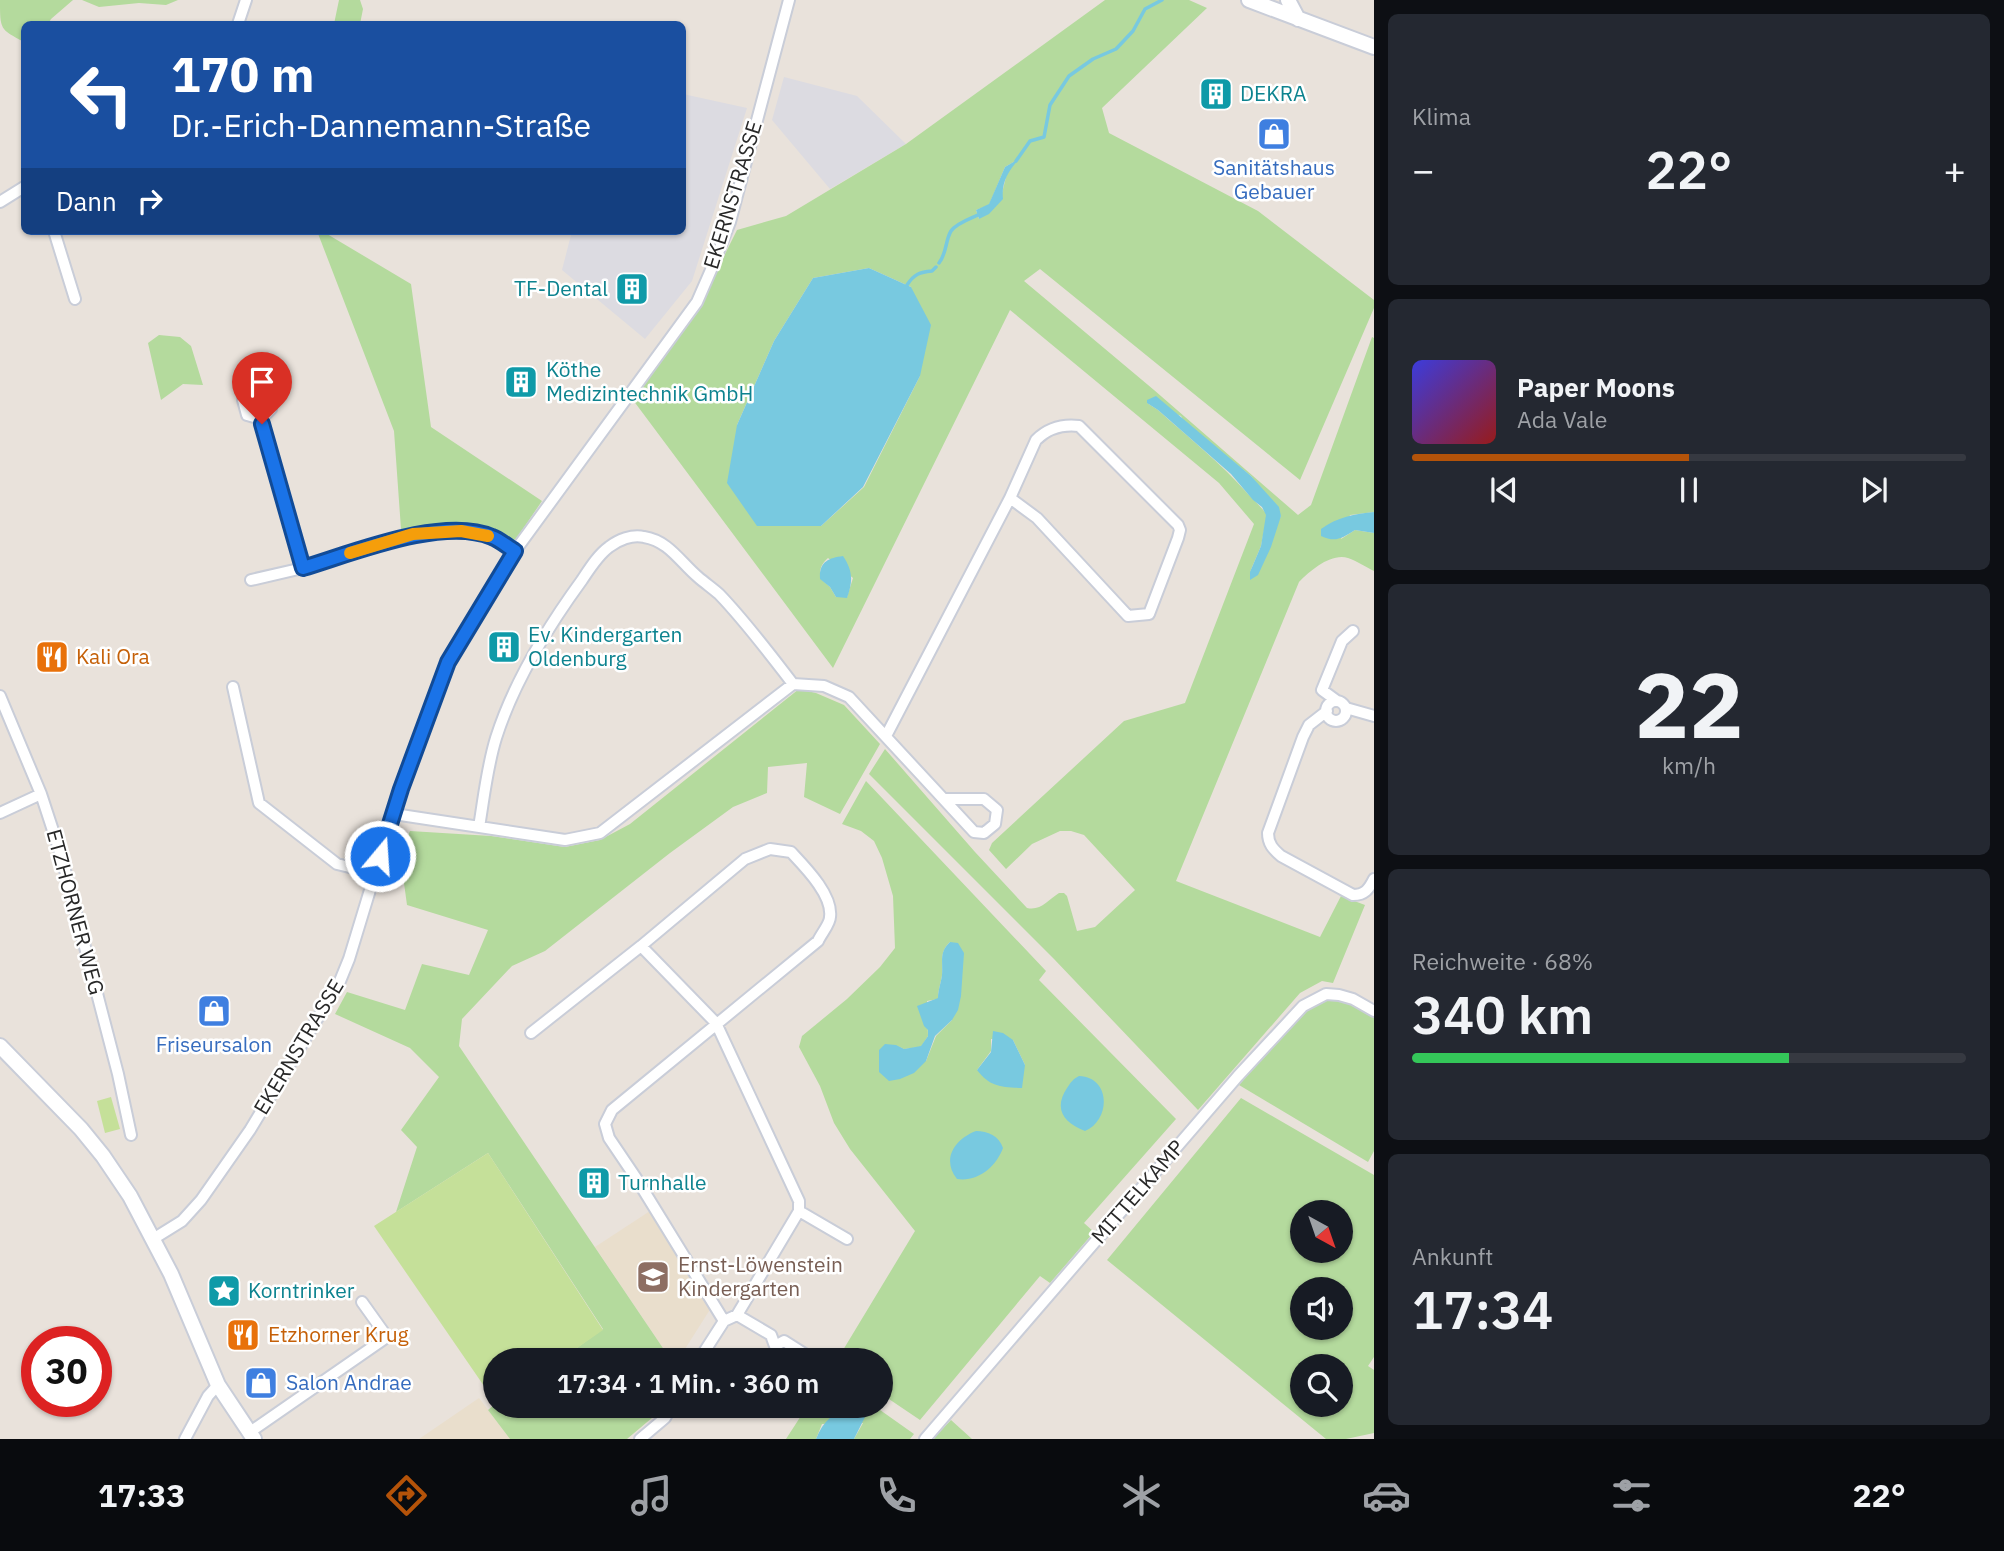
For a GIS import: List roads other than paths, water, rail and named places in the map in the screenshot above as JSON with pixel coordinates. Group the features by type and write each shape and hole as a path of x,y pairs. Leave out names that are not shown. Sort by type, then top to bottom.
{"street":[{"path":"239,21 246,0"},
{"name":"EKERNSTRASSE","path":"153,1239 183,1221 201,1200 250,1130 340,981 401,789 448,662 515,551 697,302 730,222 789,0"},
{"path":"1249,0 1374,47"},
{"path":"1288,0 1298,19"},
{"path":"0,202 21,189"},
{"path":"55,235 75,299"},
{"path":"261,419 303,568"},
{"path":"886,736 1010,498 1036,440 1042,434 1063,425 1079,426 1178,525 1178,538 1149,614 1128,616 1037,518 1010,498"},
{"path":"251,580 303,568 413,534 461,531 491,537 515,551"},
{"path":"479,827 490,757 520,680 568,599 599,556 620,541 641,536 671,549 697,577 717,592 793,684"},
{"path":"1326,711 1329,717 1338,721 1344,718 1341,705 1322,690 1342,641 1353,631"},
{"path":"394,814 565,840 600,833 793,684 824,686 849,697 974,832 984,833 995,824 997,810 984,799 946,799"},
{"path":"233,687 259,803 337,864 374,873"},
{"name":"ETZHORNER WEG","path":"0,695 41,794 61,855 118,1074 131,1135"},
{"path":"1374,716 1331,703 1326,711 1309,724 1268,833 1268,841 1281,856 1353,895 1367,891 1374,879"},
{"path":"0,813 41,794"},
{"path":"531,1033 641,946 744,859 770,849 791,852 828,899 831,918 818,941 612,1110 605,1124 609,1138 724,1321"},
{"path":"641,946 716,1023 799,1201 799,1211 737,1315 724,1321 707,1348"},
{"name":"MITTELKAMP","path":"925,1439 1238,1076 1303,1006 1326,994 1353,999 1374,1011"},
{"path":"0,1046 81,1129 131,1196 171,1274 218,1385 252,1436 387,1337 362,1302"},
{"path":"799,1211 847,1239"},
{"path":"737,1315 771,1335 775,1346 784,1341 795,1348"},
{"path":"185,1439 208,1396 218,1385"},
{"path":"640,1439 665,1418"}],"water":[{"path":"1020,158 1007,177 1003,187 1003,199 989,214 979,219 976,210 989,204 1005,167"},
{"path":"869,268 911,287 931,325 920,376 863,487 821,526 757,526 727,483 737,425 774,341 813,278"},
{"path":"1156,396 1251,476 1279,507 1281,516 1271,547 1258,575 1250,580 1250,572 1261,546 1266,515 1262,507 1231,474 1147,403 1147,400"},
{"path":"1374,512 1374,533 1355,530 1339,539 1321,536 1321,529 1333,522"},
{"path":"843,556 851,576 847,598 836,597 830,587 820,579 821,569 826,562"},
{"path":"950,942 958,943 964,953 958,1010 952,1020 935,1036 926,1061 914,1073 889,1081 879,1072 879,1050 885,1044 904,1049 921,1046 928,1036 917,1006 938,998 943,953"},
{"path":"993,1031 1003,1033 1013,1040 1025,1065 1022,1088 996,1085 977,1070 991,1052"},
{"path":"1079,1076 1090,1078 1097,1083 1104,1100 1100,1118 1094,1126 1085,1131 1071,1124 1061,1109 1067,1088"},
{"path":"976,1131 992,1135 999,1140 1003,1148 996,1161 985,1172 972,1178 957,1179 952,1172 950,1157 962,1139"},
{"path":"830,1418 864,1418 854,1439 816,1439"}],"waterway":[{"path":"1016,161 1030,141 1044,137 1050,105 1069,76 1093,59 1116,49 1133,31 1145,9 1162,0"},
{"path":"939,263 953,228 980,214"},
{"path":"907,285 918,274 932,271 936,267"}],"place":[{"name":"DEKRA","path":"1216,94"},
{"name":"Sanitätshaus Gebauer","path":"1274,134"},
{"name":"TF-Dental","path":"632,289"},
{"name":"Köthe Medizintechnik GmbH","path":"521,382"},
{"name":"Ev. Kindergarten Oldenburg","path":"504,647"},
{"name":"Kali Ora","path":"52,657"},
{"name":"Friseursalon","path":"214,1011"},
{"name":"Turnhalle","path":"594,1183"},
{"name":"Ernst-Löwenstein Kindergarten","path":"653,1277"},
{"name":"Korntrinker","path":"224,1291"},
{"name":"Etzhorner Krug","path":"243,1335"},
{"name":"Salon Andrae","path":"261,1383"}]}
